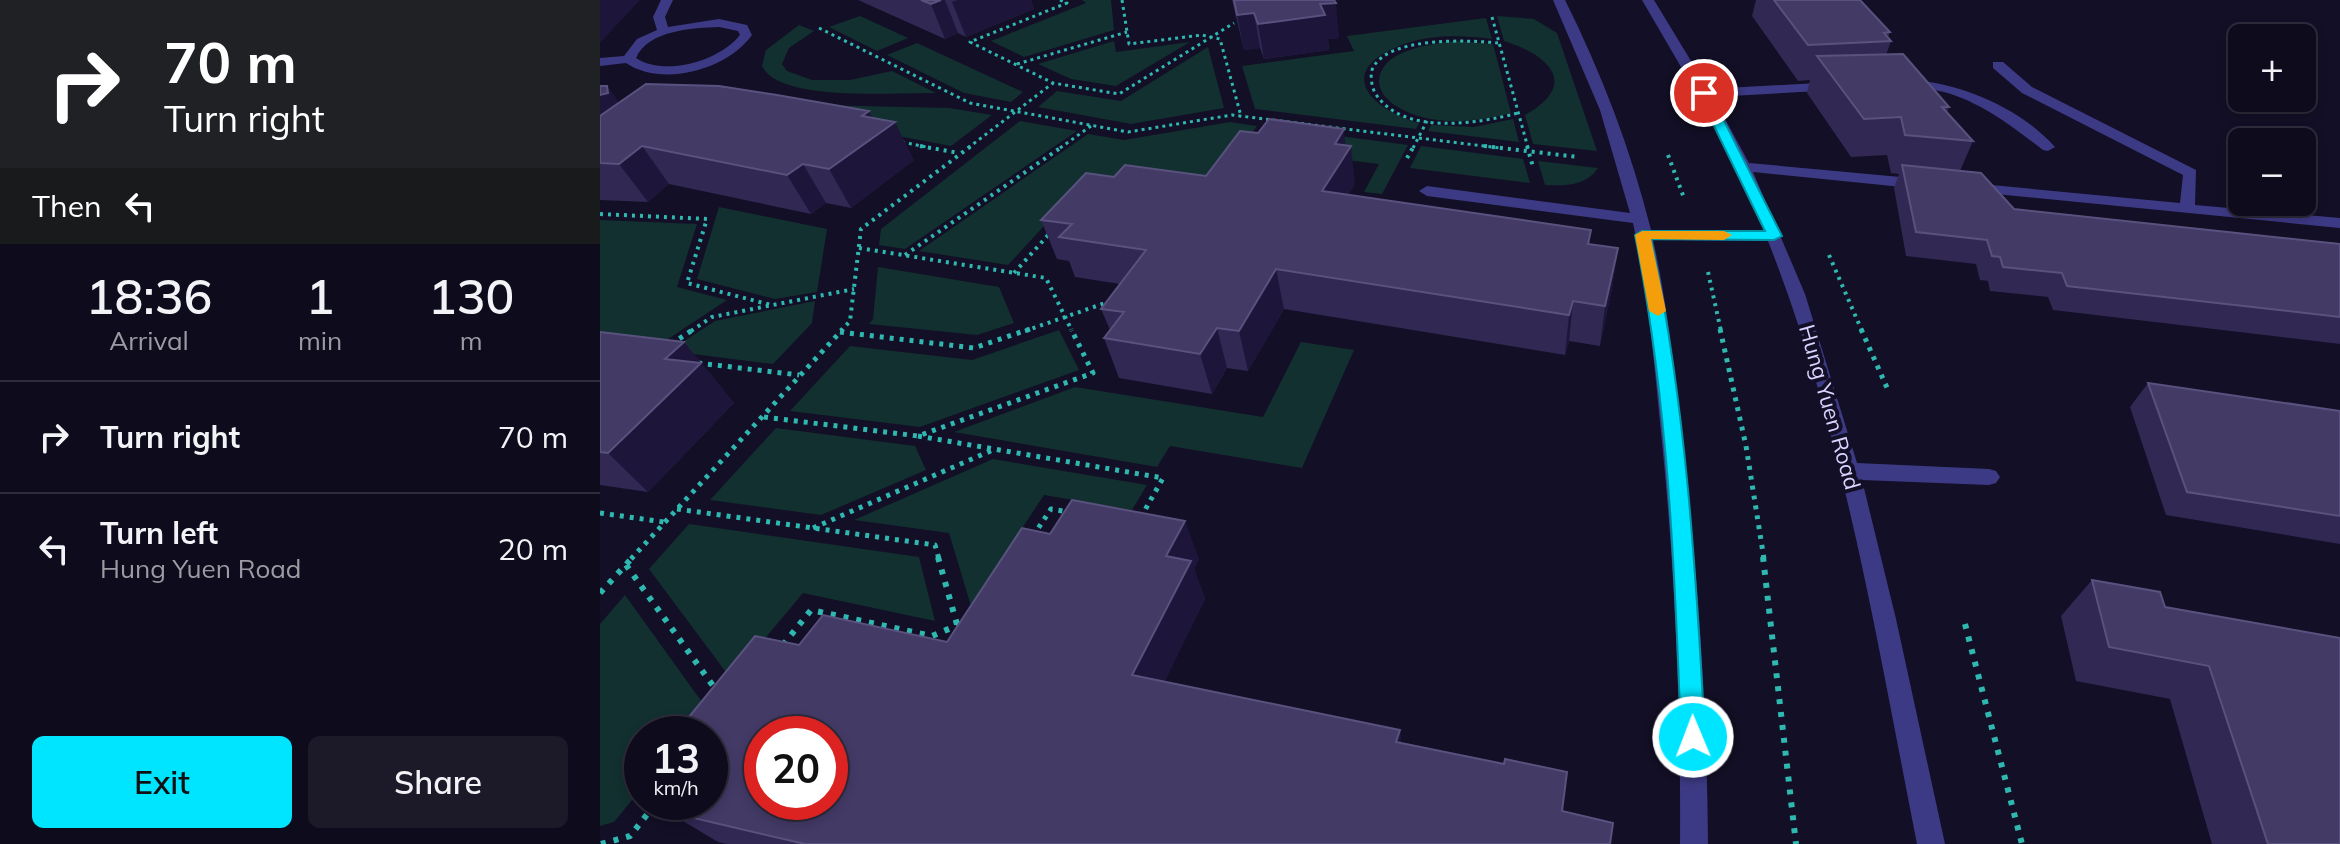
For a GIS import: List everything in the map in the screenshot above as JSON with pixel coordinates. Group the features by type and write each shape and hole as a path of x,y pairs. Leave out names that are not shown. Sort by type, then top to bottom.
{"street":[{"path":"664,32 659,17 667,0"},
{"path":"1559,0 1598,88 1623,163 1657,304 1685,545 1693,686 1694,844"},
{"name":"Hung Yuen Road","path":"1648,0 1704,93 1743,167 1774,236 1807,324 1849,471 1884,617 1931,844"},
{"path":"719,23 743,28 746,35 735,49 720,57 681,68 646,69 634,65 629,59 630,53 664,32 719,23"},
{"path":"600,62 629,59"},
{"path":"1998,65 2027,90 2191,173 2187,208"},
{"path":"1893,83 1931,85 1970,95 2001,112 2048,147"},
{"path":"1704,93 1848,86"},
{"path":"1743,167 2340,223"},
{"path":"1427,191 1698,235 1774,236"},
{"path":"1849,471 1989,477"}],"path":[{"path":"1060,0 1067,3 970,42 1053,83 1119,94 1234,23"},
{"path":"1122,0 1129,44 1202,35 1220,39 1241,116"},
{"path":"1492,17 1535,175"},
{"path":"819,28 970,103 1092,126 1128,132 1241,116 1623,163"},
{"path":"1015,65 1127,32"},
{"path":"1498,43 1462,38 1409,46 1383,60 1375,69 1371,78 1372,88 1386,106 1427,121 1480,123 1518,113"},
{"path":"600,593 850,321 861,229 1053,83"},
{"path":"1263,130 1271,119"},
{"path":"905,255 1092,126"},
{"path":"899,142 960,153"},
{"path":"1664,144 1698,235 1721,322 1746,446 1771,607 1796,844"},
{"path":"600,214 707,219 687,283 771,305"},
{"path":"1014,273 1056,227"},
{"path":"859,248 1046,278 1093,373 918,436"},
{"path":"1828,253 1888,390"},
{"path":"662,349 712,317 854,289"},
{"path":"840,332 974,348 1110,302"},
{"path":"695,363 800,375"},
{"path":"763,417 918,436 1163,478 1136,524"},
{"path":"813,528 996,448"},
{"path":"677,509 935,545 961,640"},
{"path":"1025,548 1051,509 1079,514"},
{"path":"600,513 664,522"},
{"path":"626,565 722,699"},
{"path":"775,655 811,610 932,636 969,620"},
{"path":"1965,624 2022,844"},
{"path":"601,844 630,836 643,820"}],"green space":[{"path":"1082,0 1111,0 1114,30 1024,57 991,41 1086,3"},
{"path":"860,16 908,38 877,51 829,27"},
{"path":"1497,16 1534,19 1557,33 1597,151 1533,144 1525,115 1551,92 1554,82 1552,72 1534,54 1504,41"},
{"path":"1486,18 1492,39 1457,36 1421,39 1399,46 1379,57 1368,68 1364,79 1367,90 1387,109 1419,123 1416,129 1255,109 1242,66 1354,51 1347,36"},
{"path":"799,25 814,31 789,48 782,64 787,71 812,80 850,80 892,71 936,93 815,91 773,78 762,66 766,50"},
{"path":"1114,41 1116,52 1190,42 1116,86 1071,79 1038,64"},
{"path":"1456,41 1493,44 1511,113 1468,121 1438,120 1409,113 1384,96 1379,81 1388,62 1409,50"},
{"path":"917,43 1023,92 1011,102 964,93 887,55"},
{"path":"1208,47 1224,108 1131,124 1038,107 1057,91 1121,101"},
{"path":"723,103 949,108 992,115 951,146"},
{"path":"1513,119 1519,142 1428,131 1431,125 1474,127"},
{"path":"1020,121 1077,131 905,249 879,245 881,229"},
{"path":"1230,122 1257,126 1208,190 1092,174 1008,265 919,251 1088,134 1124,140"},
{"path":"1286,129 1408,145 1382,194 1364,192 1379,164 1338,159"},
{"path":"1421,146 1523,159 1530,183 1410,168"},
{"path":"1538,161 1598,168 1581,182 1545,185"},
{"path":"719,207 827,229 817,292 775,299 697,279"},
{"path":"600,220 697,224 677,287 727,300 653,349 600,343"},
{"path":"878,267 999,287 1014,323 977,335 869,324 873,319"},
{"path":"815,301 812,323 773,364 669,351 715,321"},
{"path":"1059,330 1079,370 920,427 790,411 850,346 972,360"},
{"path":"1301,342 1354,350 1302,468 1170,446 1157,467 954,432 1075,387 1263,417"},
{"path":"776,428 915,446 926,470 821,515 710,500"},
{"path":"993,459 1147,485 1132,510 1044,495 971,606 949,533 854,520"},
{"path":"689,524 919,557 935,621 803,593 731,679 649,569"},
{"path":"625,595 707,709 701,716 624,716 624,810 614,822 600,826 600,624"}],"building":[{"path":"1234,0 1334,0 1336,3 1320,4 1325,15 1258,24 1254,13 1237,15"},
{"path":"1774,0 1860,0 1890,32 1884,33 1891,41 1808,45"},
{"path":"1903,54 1949,107 1942,107 1973,141 1905,135 1901,117 1864,119 1817,56"},
{"path":"646,84 719,86 869,111 862,116 895,122 829,169 803,164 787,175 642,146 619,164 600,163 600,116"},
{"path":"600,86 607,86 608,93 600,95"},
{"path":"1269,119 1344,129 1335,144 1351,146 1322,191 1591,230 1588,244 1618,248 1605,306 1573,301 1569,315 1276,269 1239,331 1217,328 1200,354 1104,338 1124,312 1101,309 1146,250 1059,237 1072,224 1041,220 1086,173 1114,177 1125,165 1206,176 1240,131 1258,133"},
{"path":"1902,165 1981,173 2014,209 2340,244 2340,317 2067,286 2062,273 2003,267 2000,257 1992,256 1987,240 1916,232"},
{"path":"600,332 684,342 665,359 701,363 608,453 600,452"},
{"path":"2148,383 2340,411 2340,516 2187,492"},
{"path":"1072,500 1185,521 1166,556 1191,561 1132,675 1400,730 1396,742 1504,764 1505,759 1567,772 1562,811 1613,823 1610,844 805,844 702,820 728,820 728,716 690,716 755,636 799,645 823,615 947,642 1022,528 1050,534"},
{"path":"2092,580 2160,592 2165,607 2340,638 2340,844 2268,844 2209,666 2109,647"}],"slow traffic":[{"path":"1658,311 1642,235 1724,235"}],"route":[{"path":"1693,737 1685,545 1657,304 1642,235 1774,236 1704,93"}]}
